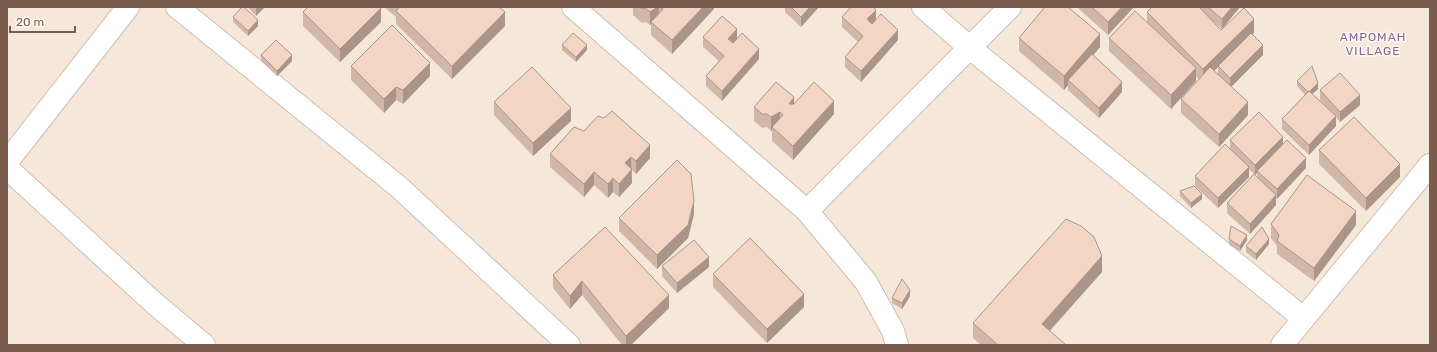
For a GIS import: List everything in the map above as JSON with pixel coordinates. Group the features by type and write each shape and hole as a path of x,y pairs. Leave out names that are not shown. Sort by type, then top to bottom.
{"street":[{"path":"128,7 8,159 154,303 204,345"},
{"path":"176,7 400,188 569,345"},
{"path":"573,7 807,211 866,282 893,331 896,345"},
{"path":"923,7 1296,335 1430,164"},
{"path":"807,211 1010,7"}],"shaded area":[{"path":"7,7 1430,7 1430,345 7,345"}],"building":[{"path":"242,7 244,7 258,20 248,31 233,17"},
{"path":"308,7 381,8 340,49 303,12"},
{"path":"400,7 499,7 505,12 452,66 396,11"},
{"path":"639,7 658,7 650,12 646,8 642,9"},
{"path":"660,7 703,7 672,40 651,22 663,9"},
{"path":"791,7 810,7 801,17"},
{"path":"851,7 873,7 876,10 867,19 872,24 881,14 898,30 861,71 845,57 863,36 842,17"},
{"path":"1045,7 1068,7 1100,34 1064,76 1019,38"},
{"path":"1092,7 1122,7 1108,22"},
{"path":"1152,7 1199,7 1221,30 1244,8 1254,19 1203,69 1147,12"},
{"path":"1208,7 1232,7 1222,19"},
{"path":"1135,11 1196,68 1171,95 1109,38"},
{"path":"722,16 737,29 728,39 733,43 742,33 759,49 722,91 706,76 724,56 703,37"},
{"path":"392,25 430,63 403,90 396,87 384,99 351,66"},
{"path":"573,33 587,45 576,57 562,45"},
{"path":"1251,33 1263,45 1230,78 1218,66"},
{"path":"276,40 292,55 277,71 261,55"},
{"path":"1092,54 1122,82 1099,108 1068,80"},
{"path":"1312,66 1318,83 1308,92 1297,81"},
{"path":"532,67 571,108 533,143 494,102"},
{"path":"1210,67 1248,102 1219,134 1181,99"},
{"path":"1340,73 1360,95 1340,112 1320,90"},
{"path":"776,82 794,97 789,104 794,104 814,82 834,101 793,146 772,127 783,115 780,112 771,117 767,114 762,114 754,107"},
{"path":"1309,91 1336,116 1309,145 1282,119"},
{"path":"612,111 650,145 636,161 631,157 625,163 632,169 619,184 613,178 608,184 594,172 584,184 550,154 574,127 584,131 598,116 604,118"},
{"path":"1259,112 1283,137 1255,165 1230,140"},
{"path":"1354,117 1400,164 1366,198 1319,150"},
{"path":"1287,140 1306,158 1277,189 1257,171"},
{"path":"1225,144 1249,167 1218,198 1195,176"},
{"path":"677,160 691,174 694,201 688,225 657,255 619,218"},
{"path":"1254,174 1276,195 1250,224 1227,203"},
{"path":"1307,175 1356,211 1314,268 1277,241 1279,235 1271,224"},
{"path":"1194,186 1202,194 1191,203 1180,191"},
{"path":"1066,219 1081,226 1094,237 1102,256 1042,324 1066,345 998,345 973,323"},
{"path":"1231,226 1247,235 1240,246 1229,239"},
{"path":"605,227 669,295 626,336 582,281 570,296 553,275"},
{"path":"1262,227 1269,239 1256,254 1246,246"},
{"path":"750,238 804,294 767,329 713,274"},
{"path":"694,240 709,257 677,283 662,266"},
{"path":"902,279 910,290 902,303 892,298"}],"district":[{"name":"AMPOMAH VILLAGE","path":"1373,44"}]}
